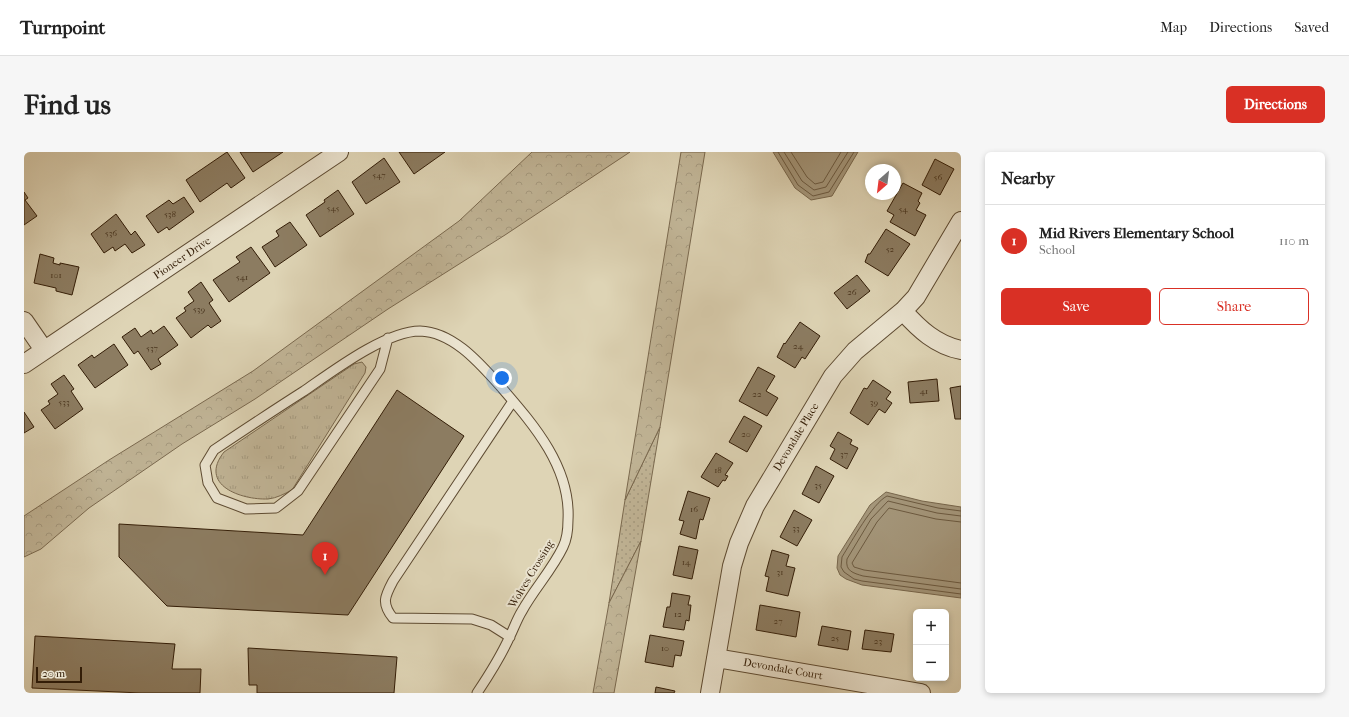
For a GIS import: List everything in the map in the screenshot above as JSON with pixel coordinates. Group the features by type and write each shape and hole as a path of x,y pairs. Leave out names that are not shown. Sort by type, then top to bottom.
{"street":[{"name":"Pioneer Drive","path":"24,364 339,152"},
{"name":"Devondale Place","path":"710,693 726,597 734,561 746,524 755,506 833,376 854,351 903,311 916,297 961,222"},
{"path":"903,311 925,334 940,343 961,350"},
{"path":"24,321 44,350"},
{"name":"Devondale Court","path":"716,658 921,693"}],"lane":[{"name":"Wolves Crossing","path":"388,338 380,369 298,491 276,508 246,509 217,498 208,483 205,465 214,450 351,359 388,338 420,331 440,336 459,346 484,368 537,431 554,457 566,488 569,509 568,529 564,545 522,611 488,678 477,693"},
{"path":"510,637 490,625 472,619 393,618 386,609 385,596 393,581 513,401"}],"green space":[{"path":"532,152 630,152 505,235 388,309 255,399 182,444 89,508 41,549 24,557 24,516 109,460 253,371 459,221"},
{"path":"681,152 705,152 660,427 625,500"},
{"path":"362,362 366,367 365,373 292,490 274,498 257,499 235,493 219,482 216,473 217,464 224,452 354,364"},
{"path":"660,427 641,541 609,603 625,500"},
{"path":"641,541 614,693 593,693 609,603"}],"water":[{"path":"773,152 858,152 832,196 811,200 795,188"},
{"path":"886,492 922,501 961,507 961,598 862,585 840,575 837,568 838,556 870,505"}],"building":[{"path":"227,152 245,178 231,188 227,183 200,202 186,180"},
{"path":"240,152 283,152 253,172"},
{"path":"399,152 445,152 414,174"},
{"path":"384,158 400,182 366,204 352,182"},
{"path":"935,159 954,169 940,195 922,185"},
{"path":"903,183 922,193 918,201 920,203 916,210 926,215 915,236 890,222 894,215 887,211 893,200 901,200 901,186"},
{"path":"338,190 354,214 320,237 306,215 325,202 324,200"},
{"path":"24,192 28,198 25,200 37,216 24,225"},
{"path":"184,197 194,212 169,230 167,227 158,233 146,216 169,200 173,204"},
{"path":"116,214 131,235 135,231 145,245 132,253 125,244 115,251 113,247 104,253 91,234"},
{"path":"290,222 307,245 275,267 262,247 279,236 276,231"},
{"path":"886,229 910,244 888,276 865,262 868,254 870,254"},
{"path":"251,247 270,273 229,302 213,280 240,262 236,257"},
{"path":"40,254 54,258 53,263 79,267 72,295 56,291 56,288 34,283"},
{"path":"857,275 870,291 847,309 834,293"},
{"path":"201,282 213,300 209,303 221,321 211,328 208,325 191,338 176,318 186,311 184,308 194,301 188,292"},
{"path":"800,322 820,336 805,359 802,357 795,368 777,357 784,343 785,344"},
{"path":"164,326 178,345 158,359 161,364 151,370 138,351 134,354 122,337 135,328 141,337 151,330 153,334"},
{"path":"114,344 128,365 95,388 78,365 92,355 94,358"},
{"path":"758,367 775,376 766,391 778,398 767,416 739,401"},
{"path":"64,375 74,389 71,391 83,409 55,429 41,410 50,404 48,401 58,394 51,384"},
{"path":"937,379 939,401 910,403 908,382"},
{"path":"873,380 891,392 886,399 892,403 885,413 879,409 868,425 850,413 864,388 867,389"},
{"path":"961,386 961,419 955,419 950,388"},
{"path":"397,390 464,436 348,615 167,606 119,557 119,524 303,535"},
{"path":"24,412 34,427 24,433"},
{"path":"744,416 762,426 747,452 729,442"},
{"path":"838,432 852,440 850,444 858,448 847,469 830,459 835,449 830,446"},
{"path":"716,453 733,463 725,475 728,476 725,481 723,480 718,487 701,477"},
{"path":"816,466 834,476 819,503 802,494"},
{"path":"688,491 710,498 703,520 700,519 696,539 680,534 684,521 679,520"},
{"path":"794,510 812,520 797,546 780,537"},
{"path":"679,546 698,550 692,579 673,575"},
{"path":"772,550 789,555 786,566 795,568 788,596 766,591 769,577 765,576"},
{"path":"672,593 690,596 688,605 691,605 689,621 686,620 684,630 663,627 667,607 670,607"},
{"path":"760,605 800,612 796,637 756,630"},
{"path":"822,626 851,631 848,650 818,645"},
{"path":"865,630 894,634 891,652 862,649"},
{"path":"650,635 684,641 681,656 675,655 673,667 645,662"},
{"path":"35,636 175,644 172,669 201,669 200,693 141,693 32,688"},
{"path":"248,648 397,657 394,693 257,693 257,685 249,685"},
{"path":"656,687 675,691 674,693 655,693"}],"place":[{"name":"Mid Rivers Elementary School","path":"325,575"}]}
